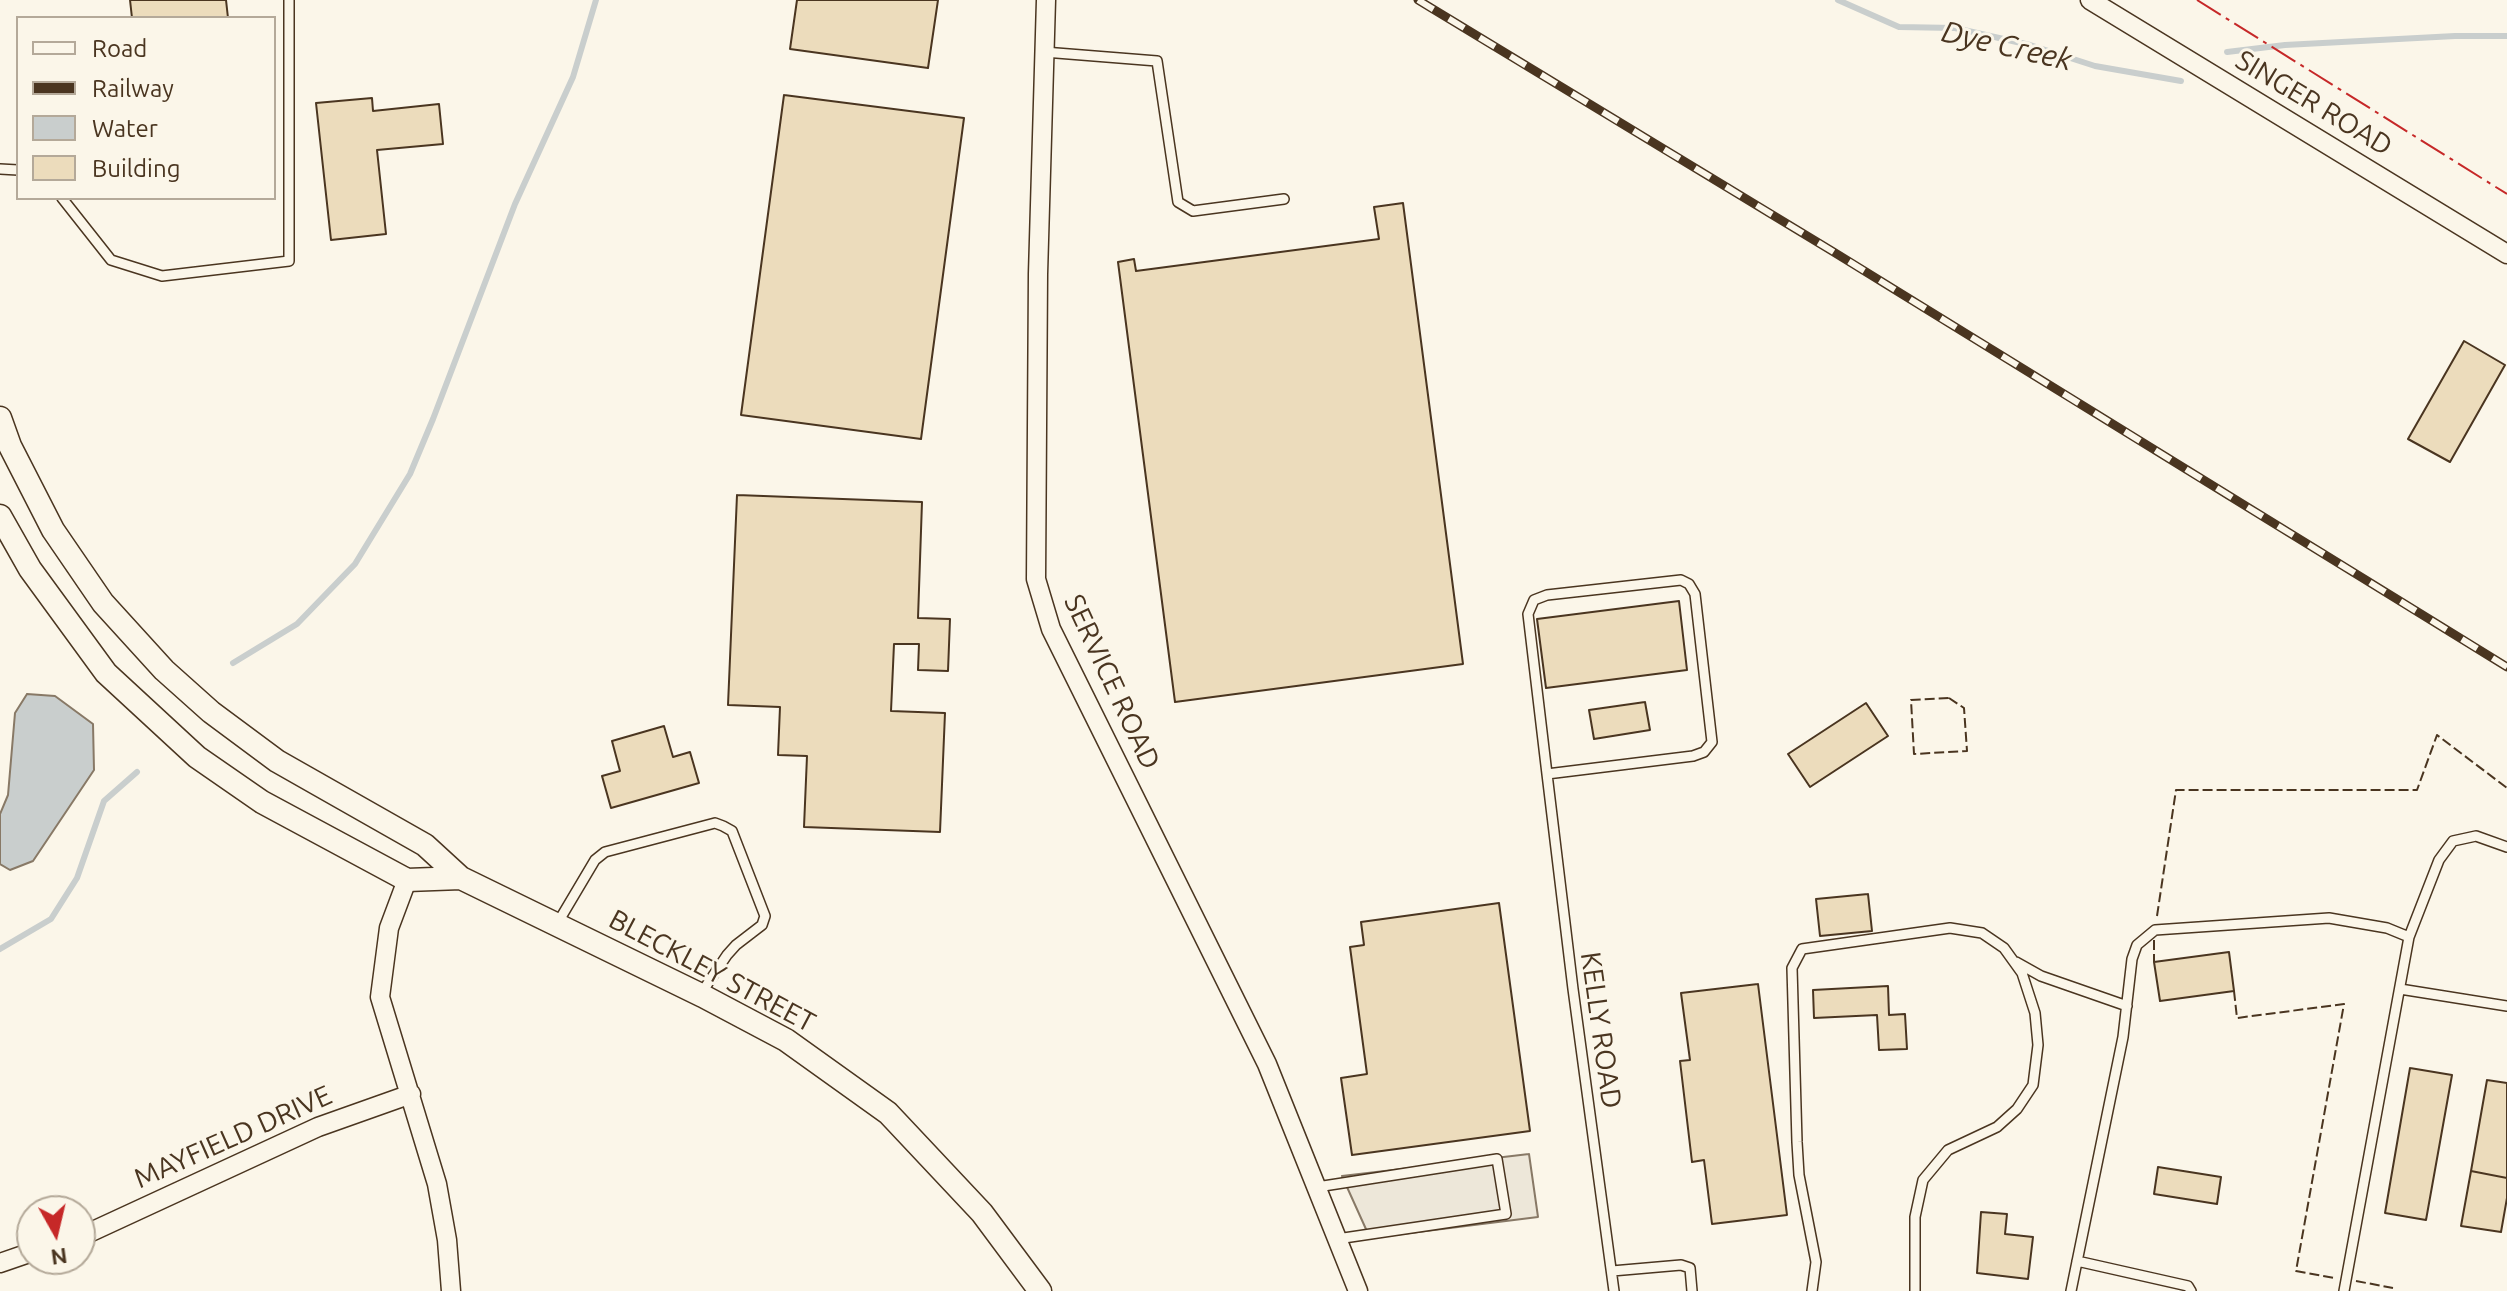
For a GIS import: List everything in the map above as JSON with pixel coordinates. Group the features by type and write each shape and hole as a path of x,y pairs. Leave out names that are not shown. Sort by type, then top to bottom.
{"street":[{"name":"SERVICE ROAD","path":"1046,0 1038,274 1036,579 1051,629 1267,1064 1358,1291"},
{"name":"SINGER ROAD","path":"2090,0 2507,254"},
{"name":"BLECKLEY STREET","path":"0,418 10,446 53,530 103,603 164,670 211,712 277,761 425,845 461,878 786,1040 888,1113 982,1213 1040,1291"},
{"path":"0,516 38,582 106,673 197,757 262,802 407,880 389,928 380,997 437,1184 447,1240 451,1291"},
{"name":"BLECKLEY STREET","path":"407,880 461,878"},
{"name":"MAYFIELD DRIVE","path":"96,1230 318,1127 411,1094"}],"lane":[{"path":"64,200 111,260 162,276 289,261 289,0"},
{"path":"1044,52 1157,61 1178,202 1193,211 1284,199"},
{"name":"KELLY ROAD","path":"1547,774 1693,756 1704,752 1712,742 1695,594 1689,584 1681,580 1547,595 1534,600 1528,614 1547,774 1614,1291"},
{"path":"557,924 595,860 605,852 715,823 723,826 732,831 765,916 762,925 727,955 700,995"},
{"path":"2344,1291 2409,937 2439,860 2453,841 2476,836 2507,847"},
{"path":"2071,1291 2123,1037 2132,959 2137,945 2155,930 2329,918 2387,928 2409,937"},
{"path":"1812,1291 1816,1262 1799,1175 1792,968 1802,949 1950,928 1982,933 2004,948 2022,973 2035,1013 2038,1045 2033,1085 2017,1109 1997,1127 1948,1150 1923,1180 1915,1217 1915,1291"},
{"path":"2013,961 2041,976 2127,1006"},
{"path":"2400,989 2507,1006"},
{"path":"1316,1188 1497,1159 1506,1214 1337,1239"},
{"path":"2077,1261 2188,1286 2191,1291"},
{"path":"1612,1271 1681,1265 1690,1268 1692,1291"}],"shaded area":[{"path":"1529,1154 1538,1217 1370,1238 1342,1176"}],"water":[{"path":"27,694 55,696 93,724 94,770 33,861 10,870 0,864 0,814 8,795 15,713"}],"building":[{"path":"130,0 226,0 228,16 132,16"},
{"path":"797,0 938,0 928,68 790,49"},
{"path":"784,95 964,118 921,439 741,415"},
{"path":"372,98 373,111 439,104 443,144 377,150 386,234 331,240 316,103"},
{"path":"1403,203 1463,664 1175,702 1118,262 1134,259 1136,271 1379,239 1374,207"},
{"path":"2464,341 2505,365 2450,462 2408,439"},
{"path":"737,495 922,502 918,618 950,619 948,671 918,670 919,644 894,644 891,711 945,713 940,832 804,827 807,756 778,755 780,707 728,705"},
{"path":"1679,601 1687,670 1546,688 1537,619"},
{"path":"1645,702 1650,730 1594,739 1589,710"},
{"path":"1866,703 1888,736 1810,787 1788,754"},
{"path":"664,726 673,757 690,752 699,783 611,808 602,776 620,771 612,741"},
{"path":"1868,894 1872,931 1820,936 1816,899"},
{"path":"1499,903 1530,1131 1352,1155 1341,1078 1367,1074 1350,947 1364,945 1361,922"},
{"path":"2229,952 2234,991 2160,1001 2154,962"},
{"path":"1758,984 1787,1215 1712,1224 1704,1160 1692,1162 1680,1061 1690,1060 1681,993"},
{"path":"1888,986 1889,1015 1905,1014 1907,1049 1879,1050 1877,1015 1814,1018 1813,990"},
{"path":"2410,1068 2452,1075 2426,1220 2385,1213"},
{"path":"2487,1080 2507,1083 2507,1178 2471,1171"},
{"path":"2158,1167 2221,1177 2217,1204 2154,1194"},
{"path":"2471,1171 2507,1178 2501,1232 2461,1226"},
{"path":"1981,1212 2007,1214 2005,1234 2033,1237 2028,1279 1977,1273"}],"waterway":[{"path":"233,663 297,624 355,564 410,474 515,204 573,77 596,0"},
{"name":"Dye Creek","path":"1838,0 1899,27 1955,28 2030,45 2095,66 2181,81"},
{"name":"Dye Creek","path":"2227,52 2285,45 2507,36"},
{"path":"0,949 51,919 77,878 104,801 137,772"}],"railway":[{"path":"1418,0 2507,667"}],"fence":[{"path":"1949,698 1964,708 1967,751 1914,754 1911,700 1949,698"},
{"path":"2157,916 2176,790 2417,790 2437,735 2507,788"},
{"path":"2154,940 2154,962"},
{"path":"2234,991 2237,1018 2344,1004 2296,1271 2334,1278"},
{"path":"2356,1281 2393,1288"}],"power":[{"path":"2197,0 2507,194"}]}
